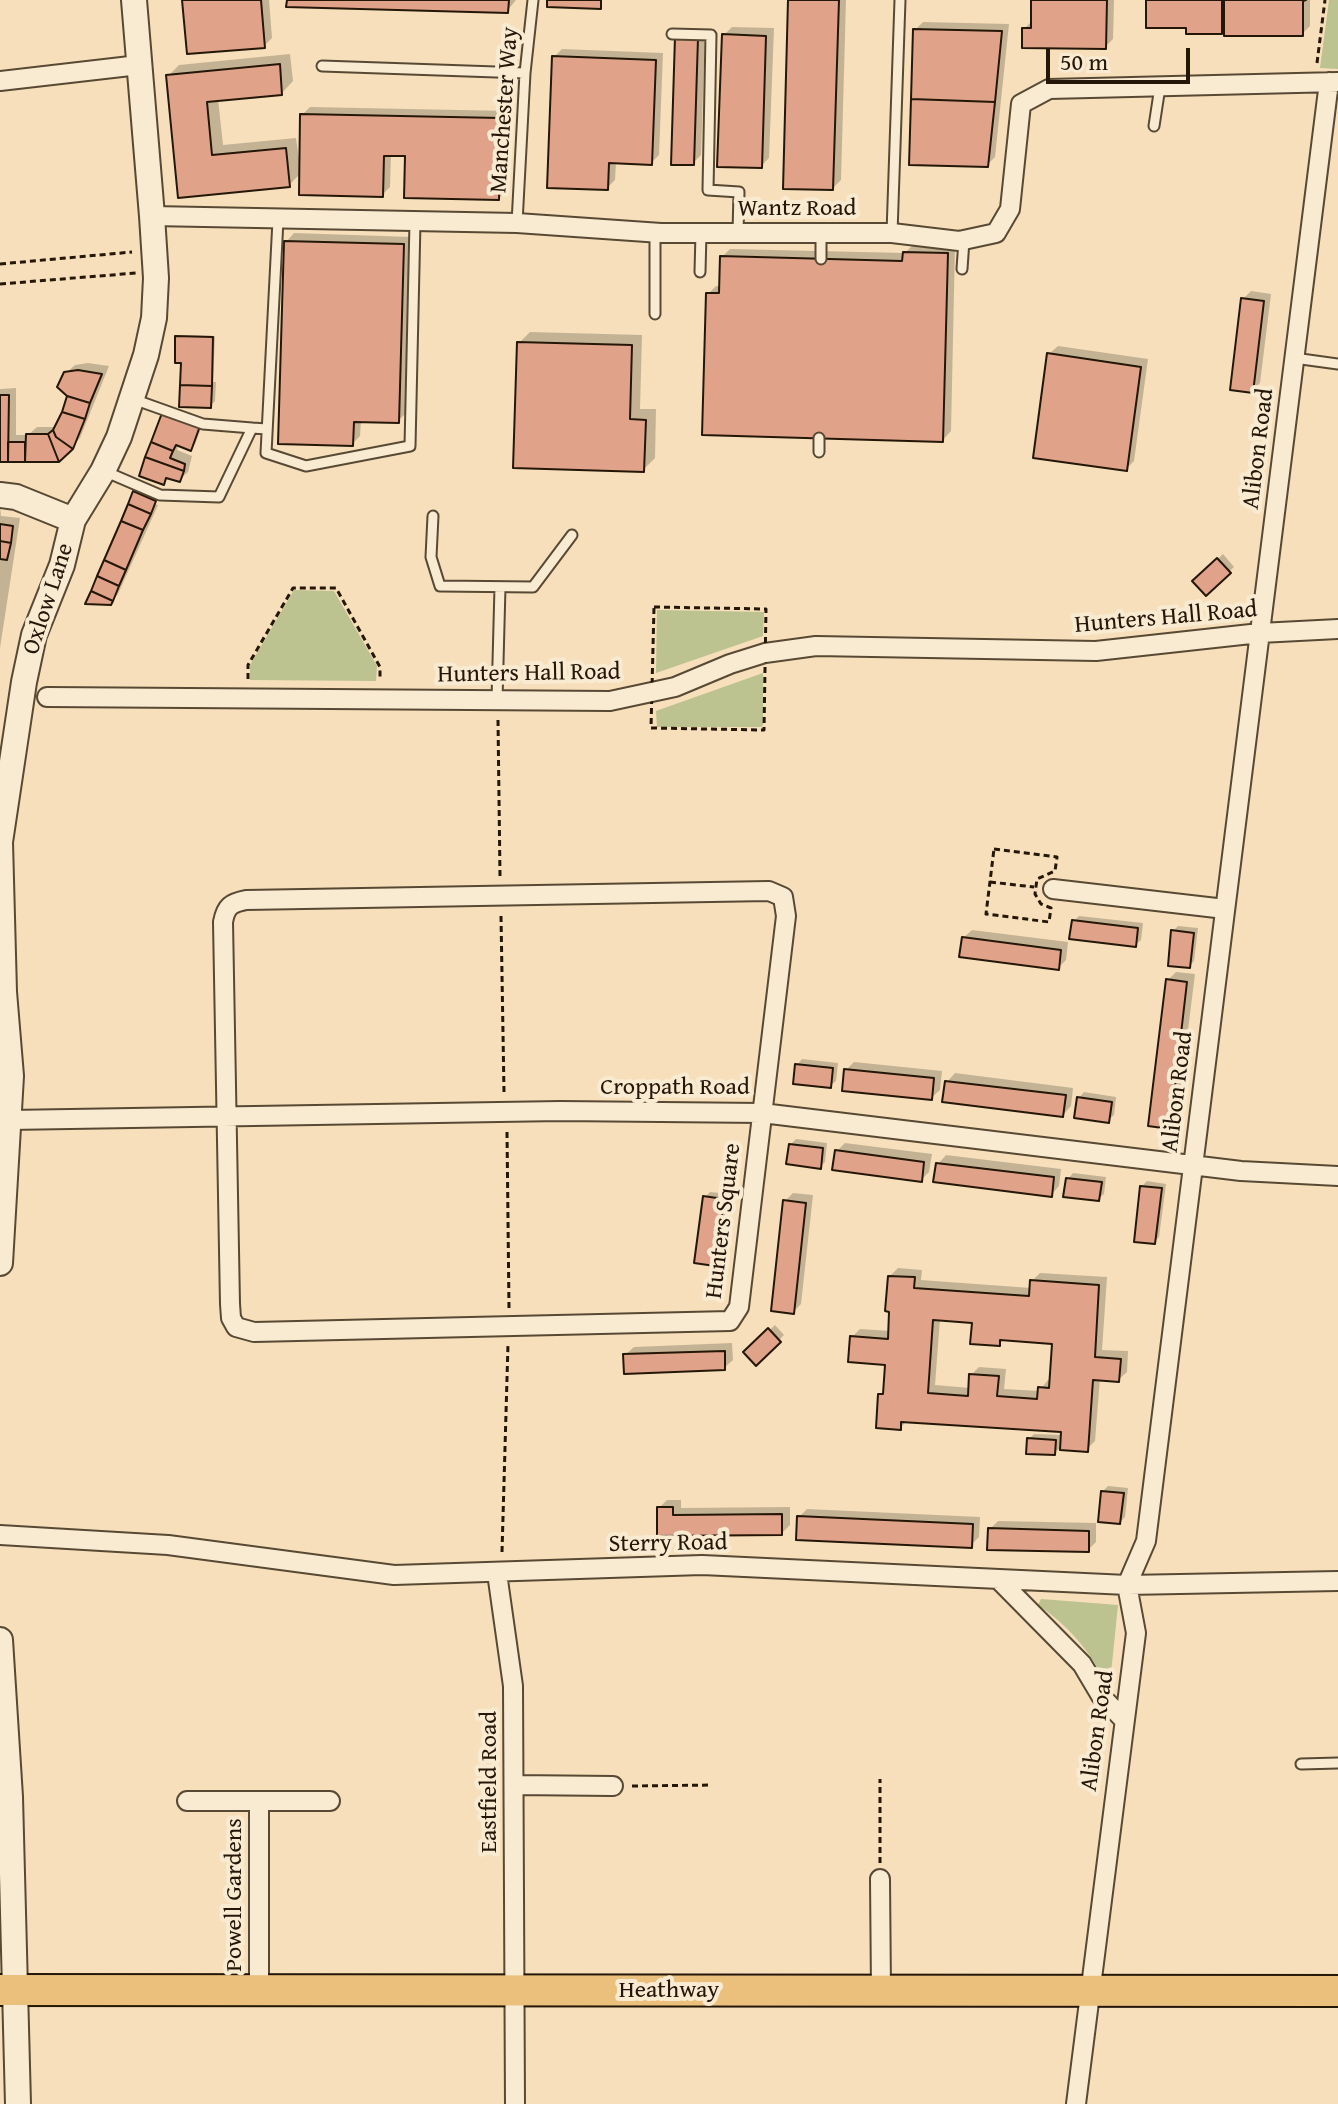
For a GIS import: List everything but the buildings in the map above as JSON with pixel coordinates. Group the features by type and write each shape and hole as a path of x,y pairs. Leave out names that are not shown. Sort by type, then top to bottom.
{"main road":[{"name":"Heathway","path":"8,1990 1338,1991"}],"street":[{"name":"Oxlow Lane","path":"0,1263 11,1076 2,992 0,842 24,682 34,635 62,565 73,520 103,471 133,399 154,318 155,261 134,0"},
{"path":"0,81 139,65"},
{"name":"Wantz Road","path":"152,216 517,223 655,232 892,233 964,240 996,233 1010,209 1021,104 1049,89 1327,83"},
{"name":"Alibon Road","path":"1076,2104 1136,1633 1127,1585 1146,1541 1327,83"},
{"path":"0,495 16,497 73,520"},
{"name":"Hunters Hall Road","path":"47,697 610,701 675,687 765,653 816,646 1096,651 1260,633 1338,629"},
{"path":"1044,888 1225,909"},
{"name":"Hunters Square","path":"769,891 783,897 786,916 762,1113 739,1307 730,1321 254,1332 236,1327 231,1318 230,1304 225,909 232,903 262,900 769,891"},
{"name":"Croppath Road","path":"9,1120 506,1112 762,1113 1241,1171 1338,1176"},
{"name":"Sterry Road","path":"0,1535 168,1545 394,1575 702,1565 1127,1585 1338,1581"},
{"name":"Eastfield Road","path":"499,1573 513,1686 515,2104"},
{"path":"1000,1581 1082,1664 1101,1696 1124,1720"},
{"path":"0,1640 10,1797 8,1990 18,2104"},
{"path":"515,1785 613,1786"},
{"name":"Powell Gardens","path":"187,1801 330,1801"},
{"name":"Powell Gardens","path":"259,1801 259,1989"},
{"path":"880,1879 881,1991"}],"lane":[{"name":"Manchester Way","path":"517,223 525,73 533,0"},
{"path":"892,233 900,0"},
{"path":"672,34 711,35 708,190 739,192 738,233"},
{"path":"322,66 525,73"},
{"path":"1154,126 1160,87"},
{"path":"278,220 266,453 306,466 410,446 415,222"},
{"path":"655,232 655,314"},
{"path":"700,272 701,233"},
{"path":"821,233 821,259"},
{"path":"962,269 964,240"},
{"path":"1294,358 1338,364"},
{"path":"133,399 203,424 267,429"},
{"path":"103,471 160,495 219,497 252,428"},
{"path":"819,438 819,452"},
{"path":"433,516 431,557 440,586 533,587 572,535"},
{"path":"497,700 500,587"},
{"path":"1301,1764 1338,1763"}],"path":[{"path":"1325,0 1327,83"},
{"path":"0,264 155,261"},
{"path":"0,284 155,261"},
{"path":"247,698 248,665 293,588 336,588 380,667 379,699"},
{"path":"497,700 509,1327 499,1573"},
{"path":"994,849 1057,857 1055,871 1037,879 1044,888 1041,904 1051,908 1049,922 986,914 994,849"},
{"path":"990,882 1044,888"},
{"path":"880,1779 880,1879"},
{"path":"613,1786 712,1785"}],"green space":[{"path":"1329,0 1338,0 1338,69 1320,68"},
{"path":"294,590 334,591 377,666 376,681 250,680 250,665"},
{"path":"657,610 764,612 763,636 656,673"},
{"path":"763,673 761,727 657,727 656,711"},
{"path":"1041,1599 1118,1605 1110,1683 1105,1683 1093,1660 1077,1640 1038,1605"}]}
